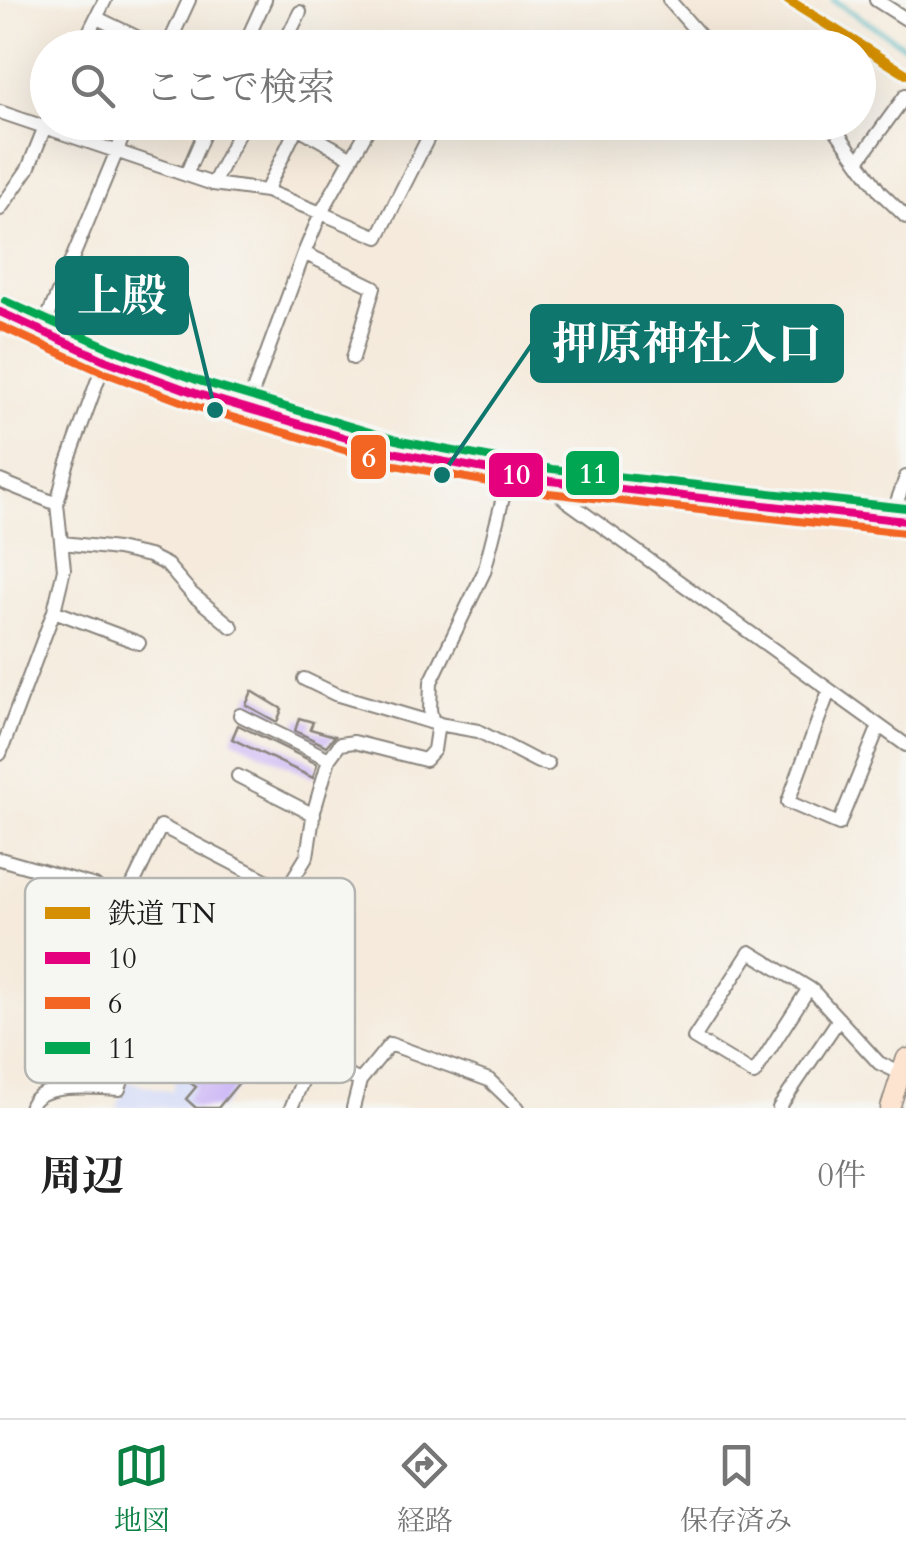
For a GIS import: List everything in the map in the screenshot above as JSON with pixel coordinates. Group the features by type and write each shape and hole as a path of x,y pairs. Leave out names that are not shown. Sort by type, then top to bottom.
{"highway":[{"path":"0,312 106,360 246,410 396,454 550,481 899,520"}],"street":[{"path":"91,30 105,0"},
{"path":"175,30 189,0"},
{"path":"251,30 265,0"},
{"path":"670,0 696,30"},
{"path":"876,0 906,19"},
{"path":"291,30 300,12"},
{"path":"97,18 122,30"},
{"path":"876,136 906,95"},
{"path":"0,112 30,119"},
{"path":"0,209 28,169 39,140"},
{"path":"88,140 212,184 266,190 378,238 427,140"},
{"path":"42,332 120,140"},
{"path":"186,175 201,140"},
{"path":"212,184 235,140"},
{"path":"266,190 291,140"},
{"path":"321,140 352,158"},
{"path":"246,410 321,213 362,140"},
{"path":"843,140 890,204 906,217"},
{"path":"858,161 873,140"},
{"path":"304,253 374,287 352,358"},
{"path":"0,754 54,611 64,568 57,504 66,468 106,360"},
{"path":"293,878 307,856 329,759 340,744 349,742 425,760 434,750 432,682 484,572 509,474"},
{"path":"899,520 906,477"},
{"path":"0,481 57,504"},
{"path":"550,481 567,501 906,746"},
{"path":"64,543 133,553 167,565 192,594 232,627"},
{"path":"54,611 139,644"},
{"path":"304,679 335,694 478,731 548,764"},
{"path":"829,690 788,802 838,824 879,726"},
{"path":"240,714 329,759"},
{"path":"238,776 314,814"},
{"path":"136,878 160,826 262,878"},
{"path":"0,859 67,878"},
{"path":"809,988 754,1074 694,1038 750,952 809,988 879,1063 903,1066 890,1108"},
{"path":"778,1108 839,1019"},
{"path":"353,1108 360,1081 390,1044 489,1080 518,1108"},
{"path":"355,1079 360,1081"},
{"path":"30,1108 40,1093 72,1088 119,1089 121,1083"},
{"path":"291,1108 302,1083"}],"shaded area":[{"path":"125,1083 172,1092 174,1083 242,1083 221,1108 117,1108"}],"building":[{"path":"252,691 282,709 277,722 246,705"},
{"path":"299,718 313,722 310,729 335,736 326,746 295,731"},
{"path":"238,725 317,764 313,778 232,739"},
{"path":"191,1083 239,1083 218,1108 196,1108 186,1099 196,1087"}],"waterway":[{"path":"833,0 906,47"}],"rail line":[{"name":"TN","path":"788,0 836,30"},
{"name":"TN","path":"876,55 906,74"}],"transit line":[{"name":"11","path":"5,301 110,348 202,382 400,441 552,469 906,508"},
{"name":"10","path":"0,312 105,360 198,394 397,453 550,481 906,521"},
{"name":"6","path":"0,326 100,371 194,406 395,465 549,493 905,533"}],"place":[{"name":"上殿","path":"215,410"},
{"name":"押原神社入口","path":"442,475"}]}
